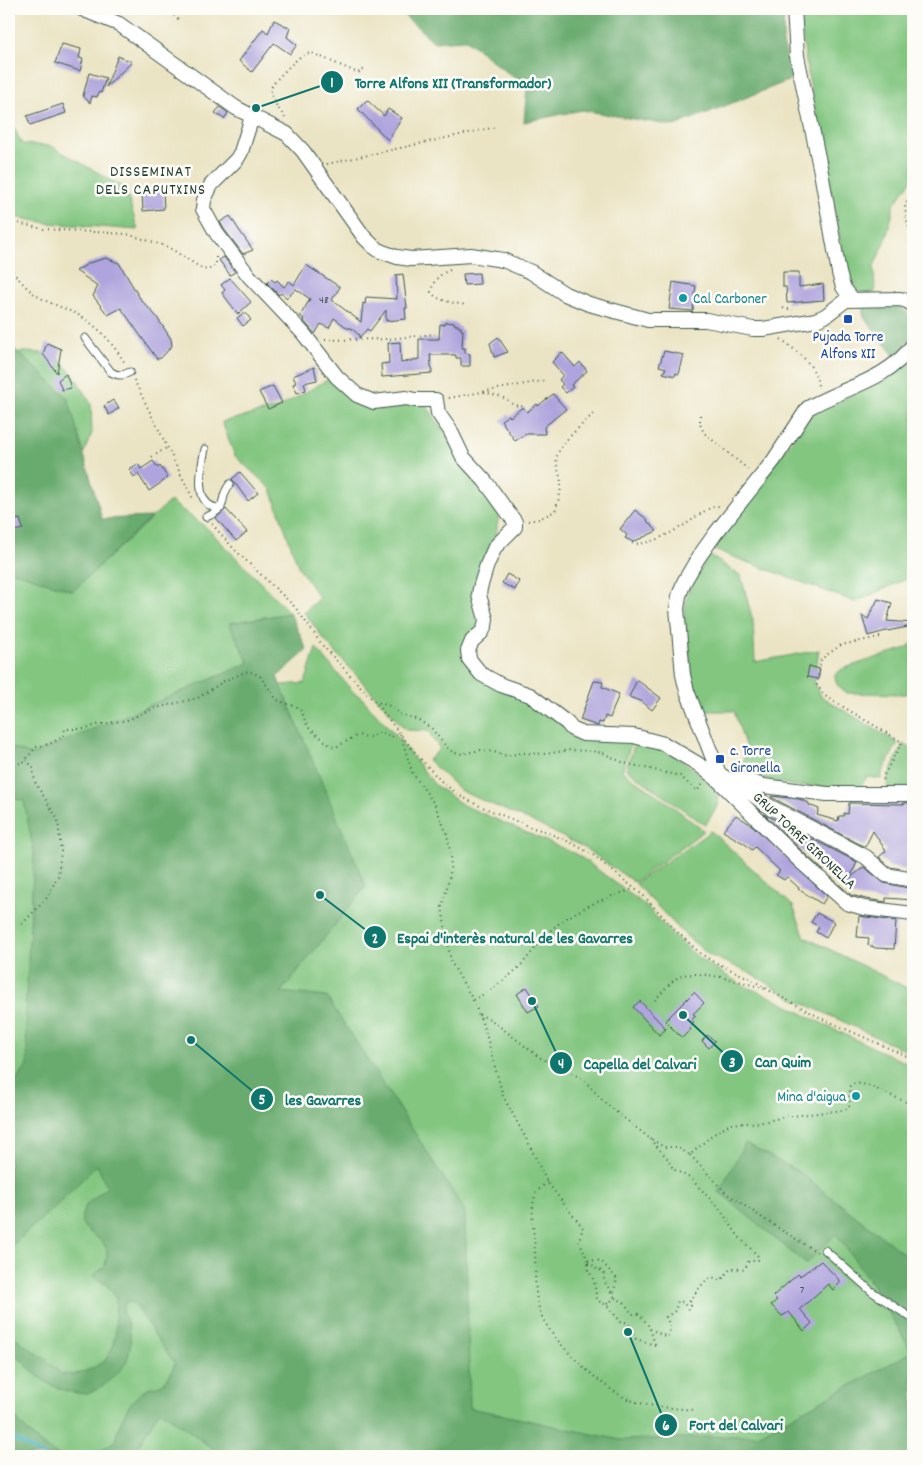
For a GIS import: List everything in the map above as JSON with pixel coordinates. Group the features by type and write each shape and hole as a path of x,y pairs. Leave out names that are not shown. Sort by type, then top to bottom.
{"street":[{"path":"82,9 119,24 236,108 288,134 303,150 364,236 380,251 397,257 411,259 471,254 503,260 531,272 565,294 589,304 628,314 640,320 706,320 753,329 774,328 802,323 825,316 846,300 900,299 913,305"},
{"path":"794,9 797,56 823,181 839,273 844,287 852,300"},
{"path":"252,117 241,152 211,186 204,200 203,209 217,234 249,276 303,333 337,377 357,394 374,402 406,398 436,400 438,413 450,430 464,457 485,481 516,524 512,532 495,547 487,565 479,595 486,619 485,626 482,632 472,641 468,651 469,659 473,666 487,679 522,691 537,699 576,731 588,735 634,736 657,741 716,776"},
{"path":"716,776 686,691 681,660 678,609 682,588 715,534 759,479 803,413 819,401 866,382 899,360 913,345"},
{"name":"GRUP TORRE GIRONELLA","path":"716,776 764,786 827,794 913,794"},
{"name":"GRUP TORRE GIRONELLA","path":"716,776 751,793 764,804 866,857 886,875 913,880"},
{"name":"GRUP TORRE GIRONELLA","path":"716,776 798,860 847,902 864,908 913,914"}],"lane":[{"path":"84,338 111,372 123,375 130,372"},
{"path":"205,449 200,476 202,493 210,506 221,508"},
{"path":"206,517 221,508 225,492 230,484"},
{"path":"822,1252 871,1290 913,1319"}],"path":[{"path":"166,9 179,20"},
{"path":"286,120 273,98 271,89 275,81 300,57 307,53 312,53 358,74 366,68"},
{"path":"316,169 330,162 496,127"},
{"path":"913,194 905,205 913,243 911,270 913,279"},
{"path":"9,221 43,229 128,234 168,247 197,266 208,270 216,265 217,234"},
{"path":"456,268 443,273 437,278 432,285 431,292 436,297 467,305"},
{"path":"774,328 777,336 799,353 814,370 818,384 819,401"},
{"path":"303,333 319,341 380,339 435,334"},
{"path":"436,400 547,380"},
{"path":"482,391 502,397 515,405 525,407"},
{"path":"516,524 539,518 555,511 560,498 561,482 557,467 557,456 564,444 593,414"},
{"path":"700,415 700,424 704,433 759,479"},
{"path":"152,457 168,448 194,502 206,517 235,550 294,607 323,646 374,700 417,756 441,781 460,796 574,844 606,865 650,902 674,929 706,958 730,971 749,978 822,1019 913,1059"},
{"path":"632,543 639,544 653,541 714,507 735,508"},
{"path":"880,637 841,645 821,659 817,685 826,696 902,742 884,775 882,795"},
{"path":"9,763 20,764 27,760 36,747 49,744 63,737 66,729 86,729 96,724 128,720 152,710 198,698 224,681 248,671 260,676 277,700 297,707 302,712 309,728 332,746 336,747 358,735 370,738 380,732 391,737 400,733"},
{"path":"374,700 393,707 399,714 419,720 432,729 448,749 455,753 462,754 481,750 507,756 521,753 545,754 570,750 591,750 603,753 624,763 680,776 697,791 716,776"},
{"path":"400,733 412,772 435,805 447,834 451,857 450,875 442,907 450,962 473,1000 479,1014 503,1096 547,1182 583,1228 579,1240 588,1269 594,1281 597,1300 606,1305 622,1323 628,1323 636,1339 655,1345 650,1329 639,1314 632,1314 627,1305 614,1296 604,1281 604,1273 587,1262"},
{"path":"22,924 46,899 58,876 61,851 58,820 36,782 33,768 27,760"},
{"path":"473,1000 488,993 520,965 552,930 569,917 615,894 634,889"},
{"path":"655,1000 680,976 688,974 729,978 772,992"},
{"path":"479,1014 490,1019 539,1057 583,1079 605,1103 648,1137 664,1147 677,1147 690,1155 726,1193 770,1223 822,1252"},
{"path":"690,1155 711,1136 730,1124 764,1122 783,1117 849,1108 850,1086 855,1083 867,1085 913,1105"},
{"path":"648,1137 667,1158 673,1169 690,1178 719,1208 739,1236 759,1257 758,1260 748,1262 745,1269 730,1269 720,1280 712,1277 705,1280 699,1292 690,1299 691,1307 688,1309 683,1302 678,1301 675,1311 666,1317 670,1322 667,1337 650,1329"},
{"path":"547,1182 535,1195 533,1216 537,1294 540,1313 549,1331 589,1371 609,1388 629,1399 649,1405 694,1410"},
{"path":"587,1262 597,1260 602,1262 617,1279 614,1296 606,1305"}],"green space":[{"path":"397,9 784,9 783,44 793,79 674,126 582,110 524,122 527,88 466,40 434,42"},
{"path":"801,9 913,9 913,178 893,206 885,242 874,266 875,293 858,292 852,288 847,280 803,44"},
{"path":"9,118 22,144 51,146 125,188 138,230 48,223 9,216"},
{"path":"895,305 901,307 909,315 912,320 913,331 909,343 895,357 864,317 862,306"},
{"path":"9,344 68,398 102,519 151,517 73,591 9,570"},
{"path":"9,353 55,354 77,380 91,404 92,433 81,460 100,565 170,501 207,528 290,613 230,623 249,663 199,685 261,687 305,683 316,648 355,694 360,696 392,731 435,785 463,805 578,855 646,906 671,933 700,959 742,985 769,996 833,1029 913,1066 913,1456 9,1456"},
{"path":"913,360 913,576 855,602 712,549 812,413 889,378"},
{"path":"332,377 350,394 426,405 499,512 496,536 487,554 482,621 465,658 507,690 563,721 632,741 622,771 670,804 704,831 634,882 583,847 535,823 461,791 428,760 440,749 428,731 406,730 326,642 304,612 319,598 298,566 271,489 235,456 222,422 278,408"},
{"path":"709,555 741,576 753,621 755,662 819,650 814,684 822,697 898,743 882,773 881,779 867,777 859,788 795,786 763,779 743,763 745,745 734,711 707,711 694,693 684,613 688,592"},
{"path":"290,613 307,650 277,677 366,886 281,992 327,997 465,1211 470,1408 620,1440 758,1435 912,1352 872,1284 836,1234 806,1264 719,1192 745,1143 799,1172 913,1261 913,1456 223,1456 160,1410 132,1456 98,1456 103,1449 115,1441 122,1418 135,1398 148,1388 158,1386 166,1381 175,1363 136,1305 129,1301 124,1304 123,1314 129,1326 130,1348 123,1367 102,1386 88,1394 65,1391 46,1382 18,1357 9,1352 9,1333 47,1360 61,1374 73,1375 91,1369 104,1362 112,1349 116,1331 116,1298 109,1287 93,1276 105,1266 107,1251 104,1245 84,1227 82,1221 82,1215 86,1206 107,1187 97,1165 58,1204 9,1248 9,1091 28,1065 25,1015 34,854 24,801 9,797 9,747 32,755 249,663 229,623"},
{"path":"913,643 913,691 905,694 846,693 839,687 835,675 842,669 906,648"},
{"path":"636,740 651,743 669,752 691,767 711,785 718,802 715,811 705,825 626,769"},
{"path":"903,744 913,749 913,787 887,789 888,776"},
{"path":"711,831 793,906 805,937 913,991 913,1054 792,998 752,974 709,955 684,934 635,883"},
{"path":"9,1408 32,1435 45,1447 60,1456 9,1456"}],"building":[{"path":"274,20 290,28 287,37 297,45 290,54 274,43 252,72 239,61 263,29 268,33"},
{"path":"62,44 81,49 79,58 83,59 80,71 55,63"},
{"path":"118,56 132,62 106,87"},
{"path":"89,73 106,78 101,93 99,92 97,97 92,96 90,103 83,96"},
{"path":"367,100 384,116 388,109 402,118 388,140 358,109"},
{"path":"63,104 66,113 30,125 27,116"},
{"path":"220,107 228,113 224,119 215,113"},
{"path":"163,190 164,209 143,211 142,191"},
{"path":"230,216 253,250 243,254 224,229 220,222"},
{"path":"224,257 235,272 230,275 219,260"},
{"path":"106,258 119,263 141,300 156,316 171,339 172,346 161,358 157,359 121,308 108,315 93,296 98,286 76,271 89,263"},
{"path":"306,265 340,287 332,300 361,322 363,303 365,304 366,297 397,299 396,275 403,274 407,308 405,308 406,319 386,321 386,310 370,331 367,329 359,338 359,335 350,327 349,329 334,318 329,328 321,324 315,334 300,316 310,299 296,289 287,298 281,293 279,295 267,283 271,279 275,282 277,280 284,287 289,281 294,285"},
{"path":"783,272 799,272 799,287 823,284 824,300 787,303 786,287 783,287"},
{"path":"479,273 480,284 464,285 463,274"},
{"path":"230,278 251,302 238,314 222,293 225,290 221,285"},
{"name":"Cal Carboner","path":"673,282 696,286 693,311 669,309"},
{"path":"245,312 251,320 243,326 237,318"},
{"path":"445,322 455,323 455,325 458,325 463,330 462,348 465,348 465,353 470,354 470,366 461,366 461,358 456,358 456,355 430,355 432,373 382,377 381,364 389,363 388,343 400,342 401,363 419,359 419,339 439,339 440,324 445,325"},
{"path":"498,337 508,352 494,357 490,343"},
{"path":"47,343 61,349 57,373 43,354"},
{"path":"664,351 684,355 679,374 676,373 675,376 663,373 666,368 659,366"},
{"path":"562,352 575,367 580,362 587,371 571,385 573,387 566,393 560,387 563,384 559,380 563,375 552,362"},
{"path":"314,367 317,380 304,383 306,390 297,393 293,384 296,383 293,376"},
{"path":"66,374 71,388 62,390 58,380"},
{"path":"273,386 282,403 268,409 259,392"},
{"path":"553,394 566,409 544,427 545,434 526,434 515,441 501,420 509,415 510,417 523,407 527,412"},
{"path":"113,400 119,408 109,415 104,406"},
{"path":"153,461 158,468 160,466 168,478 149,491 138,474 134,477 129,469 138,464 141,469"},
{"path":"240,472 258,493 248,501 232,479"},
{"path":"226,509 247,532 236,541 216,518"},
{"path":"635,510 648,520 657,531 633,542 625,538 627,535 620,529"},
{"path":"20,519 23,529 9,532 9,521"},
{"path":"507,574 519,581 515,590 502,583"},
{"path":"878,599 892,603 887,621 913,623 913,626 868,636 862,615 868,619"},
{"path":"809,666 820,669 818,679 807,677"},
{"path":"637,680 661,698 652,710 641,701 629,697"},
{"path":"594,681 603,682 602,687 619,694 610,718 605,716 603,723 599,722 598,726 580,720"},
{"path":"771,796 799,799 819,809 817,815 838,821 839,816 844,816 844,813 848,814 849,803 913,803 913,871 890,867 879,857 886,851 873,831 865,847"},
{"path":"764,814 857,862 850,878 864,867 884,883 913,889 913,900 886,898 886,902 851,895"},
{"path":"736,815 753,826 827,896 822,904 798,889 787,877 784,880 776,875 780,871 755,847 752,850 723,831"},
{"path":"817,913 834,922 826,938 816,932 819,927 811,922"},
{"path":"859,916 896,921 894,949 876,948 868,945 869,938 857,937"},
{"path":"527,987 539,1006 528,1012 517,994"},
{"path":"694,992 704,1003 693,1014 696,1016 691,1020 694,1022 689,1027 691,1029 682,1038 665,1021"},
{"path":"640,1001 666,1029 659,1035 633,1007"},
{"path":"707,1035 715,1041 709,1048 702,1041"},
{"path":"821,1261 841,1282 833,1290 828,1284 800,1309 812,1323 804,1331 789,1312 782,1316 771,1305 777,1300 773,1296 798,1274 800,1276"}],"waterway":[{"path":"9,1436 43,1456"}],"place":[{"name":"Torre Alfons XII (Transformador)","path":"256,108"},
{"name":"Cal Carboner","path":"683,298"},
{"name":"Pujada Torre Alfons XII","path":"848,319"},
{"name":"c. Torre Gironella","path":"720,759"},
{"name":"Espai d'interès natural de les Gavarres","path":"320,895"},
{"name":"Capella del Calvari","path":"532,1001"},
{"name":"Can Quim","path":"683,1015"},
{"name":"les Gavarres","path":"191,1040"},
{"name":"Mina d'aigua","path":"856,1096"},
{"name":"Fort del Calvari","path":"628,1332"}],"district":[{"name":"DISSEMINAT DELS CAPUTXINS","path":"151,179"}]}
